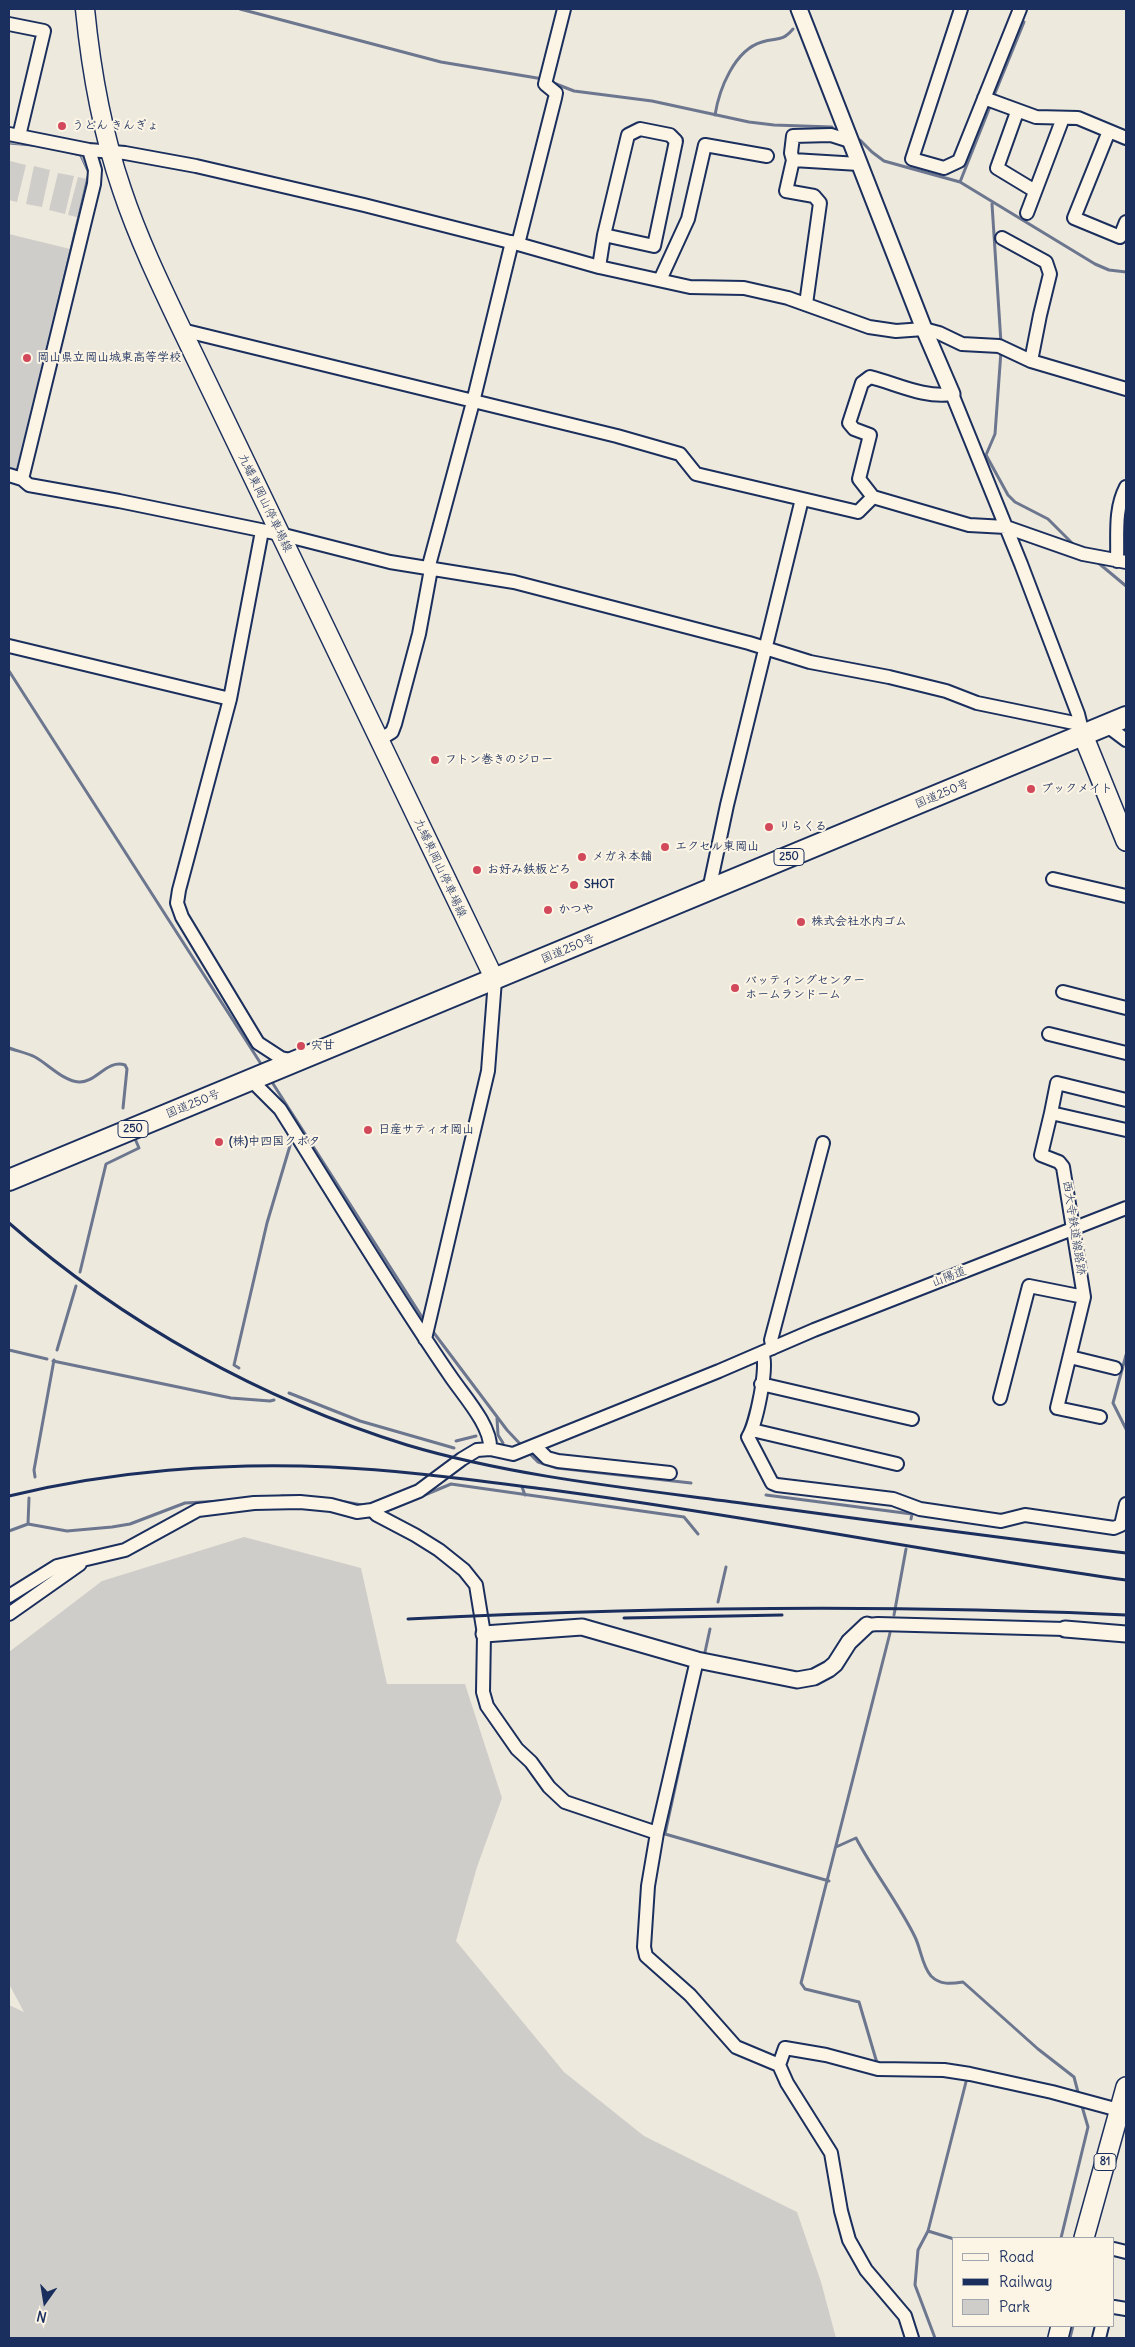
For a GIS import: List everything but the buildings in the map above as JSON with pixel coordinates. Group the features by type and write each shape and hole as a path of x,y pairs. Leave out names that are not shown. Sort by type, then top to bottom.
{"highway":[{"name":"国道250号","path":"9,1180 709,890 1081,730 1106,725 1126,717"}],"main road":[{"name":"九蟠東岡山停車場線","path":"85,9 92,73 110,152 138,236 494,980"},
{"path":"1081,730 1126,841"},
{"name":"81","path":"1084,2237 1123,2111 1126,2086"}],"street":[{"path":"379,740 392,732 395,724 419,634 429,569 556,93 546,80 564,9"},
{"path":"9,476 22,479 29,486 119,501 280,534 343,552 429,569 514,582 765,648 810,662 889,677 946,691 977,703 1081,730 1078,714 1006,527 924,329 799,9"},
{"path":"961,9 912,159 944,168 958,162 989,100 1020,9"},
{"path":"9,24 44,31 14,135 89,150 196,166 515,243 599,267 690,287 744,288 806,304 869,327 896,331 924,329 962,344 1001,347 1031,361 1126,387"},
{"path":"989,100 1017,112 1036,117 1078,118 1126,138"},
{"path":"1017,112 997,168 1035,191"},
{"path":"1027,213 1063,118"},
{"path":"599,267 604,235 628,135 640,129 670,135 676,141 654,246 604,235"},
{"path":"1109,131 1074,218 1120,237 1126,222"},
{"path":"806,304 820,203 814,196 786,191 793,160 791,154 793,136 831,135 850,141"},
{"path":"660,280 688,219 705,145 767,156"},
{"path":"22,479 94,184 95,170 89,150"},
{"path":"793,160 859,164"},
{"path":"1002,238 1046,262 1050,274 1031,361"},
{"path":"182,330 618,436 680,454 696,474 858,512 873,497"},
{"path":"952,394 924,394 870,377 862,383 849,422 854,429 870,435 859,479 873,497 969,525 1006,527 1084,554 1121,562 1116,521 1121,496 1126,487"},
{"path":"709,890 727,805 802,499"},
{"path":"262,531 230,699 197,820 177,903 182,917 258,1043 281,1058 295,1061"},
{"path":"9,646 230,699"},
{"path":"1106,725 1126,740"},
{"path":"1053,879 1126,896"},
{"path":"425,1339 488,1071 494,980"},
{"path":"1063,992 1126,1008"},
{"path":"1049,1034 1126,1053"},
{"path":"9,1596 57,1566 125,1550 198,1510 254,1503 300,1502 331,1505 357,1512 372,1510 419,1491 477,1450 490,1449 491,1442 482,1422 425,1339 260,1076"},
{"path":"1126,1100 1057,1083 1050,1112 1126,1130"},
{"name":"西大寺鉄道線路跡","path":"1050,1112 1042,1155 1059,1162 1064,1167 1084,1294"},
{"path":"823,1143 765,1358 752,1430 748,1437 772,1483 893,1499 920,1508 983,1518 1001,1520 1025,1516 1114,1528 1122,1525 1126,1504"},
{"name":"山陽道","path":"490,1449 514,1454 533,1447 814,1330 1126,1208"},
{"path":"1000,1398 1030,1286 1084,1294 1057,1408 1100,1417"},
{"path":"1070,1357 1115,1368"},
{"path":"761,1384 912,1419"},
{"path":"752,1430 897,1464"},
{"path":"533,1447 547,1458 558,1461 670,1474"},
{"path":"372,1510 377,1516 415,1535 439,1550 464,1570 476,1585 484,1634 483,1684 487,1706 517,1749 531,1762 549,1787 565,1802 657,1833"},
{"path":"9,1614 88,1558"},
{"path":"484,1634 582,1627 697,1660 784,1679 804,1679 822,1674 835,1664 849,1642 867,1625 1065,1629 1126,1634"},
{"path":"697,1660 657,1833 648,1886 644,1947 646,1956 690,1995 736,2047 779,2065 787,2083 830,2153 841,2211 849,2240 866,2270 905,2316 912,2338"},
{"path":"779,2065 785,2048 826,2055 878,2069 944,2070 966,2074 1052,2092 1123,2111"}],"green space":[{"path":"10,161 26,165 17,202 9,200"},
{"path":"34,166 50,170 42,207 26,204"},
{"path":"58,173 74,176 65,214 49,210"},
{"path":"78,177 87,179 77,217 68,215"},
{"path":"9,234 70,249 19,466 15,470 9,468"},
{"path":"244,1537 361,1568 387,1684 465,1684 502,1798 477,1867 456,1941 564,2072 644,2136 797,2212 821,2282 836,2338 9,2338 9,2005 24,2012 9,1984 9,1652 102,1581"}],"shaded area":[{"path":"9,140 78,151 86,157 91,171 21,473 15,470 19,467 88,173 80,156 43,147 9,144"}],"waterway":[{"path":"240,9 441,62 543,79"},
{"path":"993,98 1024,22"},
{"path":"715,115 724,83 743,53 752,46 762,42 782,38 793,29"},
{"path":"551,82 574,91 652,101 749,122 832,127"},
{"path":"960,182 991,104"},
{"path":"860,140 884,161 960,182 1095,264 1109,270 1126,272"},
{"path":"992,204 1001,343"},
{"path":"1001,351 995,434 986,455 1008,495 1015,502 1048,519 1075,546"},
{"path":"1096,561 1126,586"},
{"path":"9,671 263,1067"},
{"path":"9,1048 29,1054 67,1079 79,1082 91,1079 113,1065 125,1065 127,1069 123,1108"},
{"path":"270,1079 422,1317"},
{"path":"239,1368 234,1365 267,1223 292,1139 290,1137"},
{"path":"80,1272 106,1164 139,1148 136,1141"},
{"path":"57,1350 76,1286"},
{"path":"434,1333 507,1430 523,1447"},
{"path":"9,1350 47,1359"},
{"path":"1126,1355 1113,1403 1126,1429"},
{"path":"35,1477 34,1470 54,1360"},
{"path":"53,1361 231,1398 274,1400"},
{"path":"289,1393 360,1421 454,1448"},
{"path":"497,1418 498,1435 503,1443"},
{"path":"456,1441 476,1436"},
{"path":"527,1451 538,1462 557,1468 691,1483"},
{"path":"391,1509 451,1484 684,1517 698,1534"},
{"path":"522,1487 525,1495"},
{"path":"766,1495 912,1514 911,1519"},
{"path":"281,1496 302,1496"},
{"path":"28,1524 29,1498"},
{"path":"9,1531 28,1524 67,1531 112,1527 130,1524 185,1503 222,1501"},
{"path":"340,1501 362,1505"},
{"path":"894,1615 906,1549"},
{"path":"718,1602 726,1567"},
{"path":"705,1652 710,1629"},
{"path":"879,2063 877,2063 859,2002 805,1989 801,1983 890,1633"},
{"path":"690,1719 665,1834 829,1881"},
{"path":"836,1847 856,1838 909,1925 931,1976 938,1981 946,1983 963,1982 1038,2049 1074,2077 1079,2096"},
{"path":"935,2338 915,2285 918,2250 928,2231 967,2078"},
{"path":"1061,2237 1088,2127 1081,2103"},
{"path":"928,2231 952,2238"},
{"path":"1070,2338 1073,2327"}],"railway":[{"path":"9,1223 99,1294 196,1355 300,1405 353,1427 407,1445 490,1466 576,1481 1126,1553"},
{"path":"9,1496 87,1480 209,1467 290,1466 383,1470 617,1499 1126,1580"},
{"path":"408,1619 767,1608 947,1609 1126,1615"},
{"path":"624,1618 782,1615"}],"place":[{"name":"うどん きんぎょ","path":"62,126"},
{"name":"岡山県立岡山城東高等学校","path":"27,358"},
{"name":"フトン巻きのジロー","path":"435,760"},
{"name":"ブックメイト","path":"1031,789"},
{"name":"りらくる","path":"769,827"},
{"name":"エクセル東岡山","path":"665,847"},
{"name":"メガネ本舗","path":"582,857"},
{"name":"お好み鉄板どろ","path":"477,870"},
{"name":"SHOT","path":"574,885"},
{"name":"かつや","path":"548,910"},
{"name":"株式会社水内ゴム","path":"801,922"},
{"name":"バッティングセンター ホームランドーム","path":"735,988"},
{"name":"宍甘","path":"301,1046"},
{"name":"日産サティオ岡山","path":"368,1130"},
{"name":"(株)中四国クボタ","path":"219,1142"}]}
